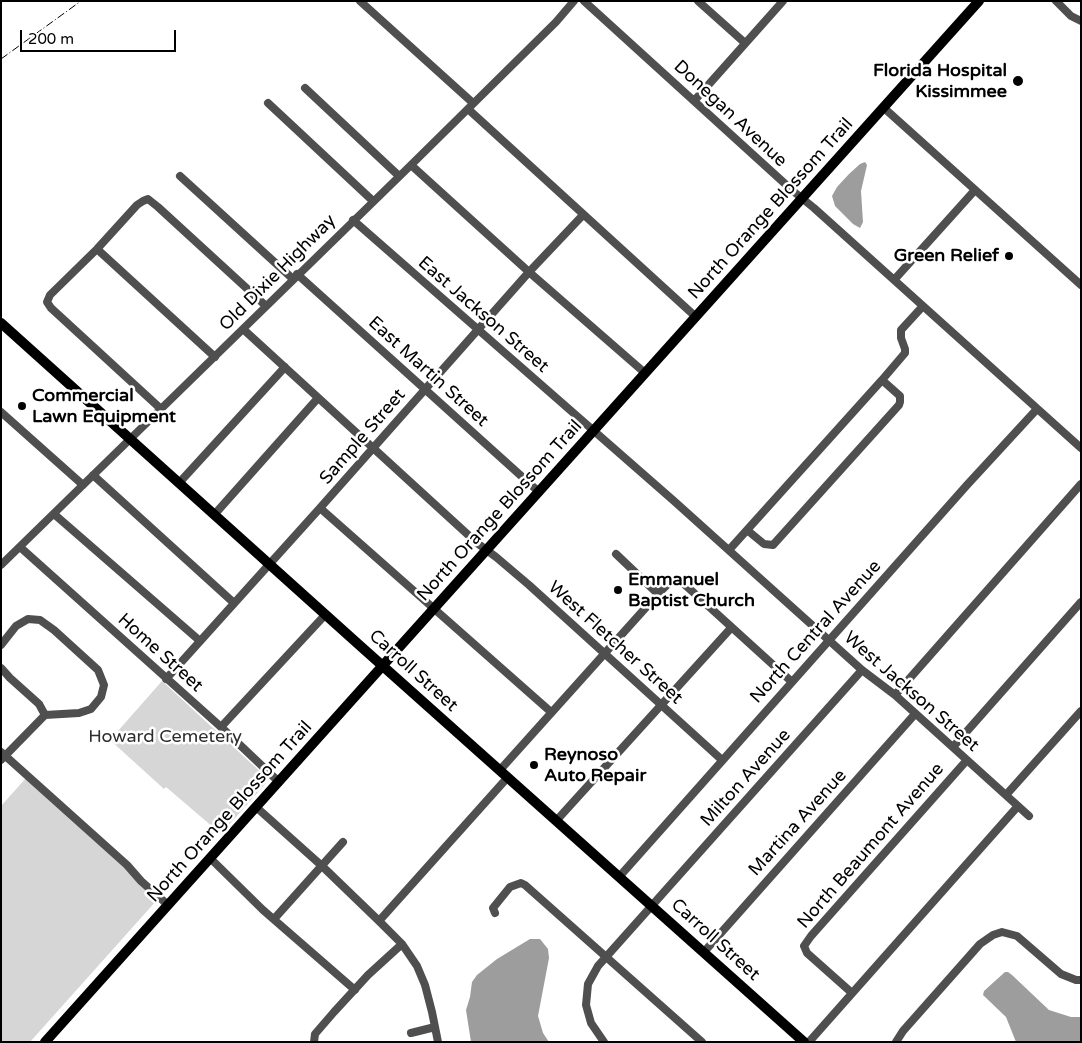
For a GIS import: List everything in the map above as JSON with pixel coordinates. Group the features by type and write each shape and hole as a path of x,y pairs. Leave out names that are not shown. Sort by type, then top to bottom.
{"main road":[{"name":"North Orange Blossom Trail","path":"45,1042 979,1"},
{"name":"Carroll Street","path":"1,323 804,1042"}],"street":[{"path":"360,1 583,215 696,317"},
{"name":"Old Dixie Highway","path":"1,565 215,357 295,276 411,165 556,22 574,1"},
{"name":"Donegan Avenue","path":"584,1 1081,448"},
{"path":"698,1 745,43"},
{"path":"694,101 783,1"},
{"path":"1056,1 1070,16 1081,21"},
{"path":"305,88 399,176"},
{"path":"268,103 373,201"},
{"path":"884,108 1081,285"},
{"path":"411,165 529,272 645,373"},
{"name":"East Martin Street","path":"180,176 425,389 538,492"},
{"path":"894,280 974,190"},
{"path":"161,408 51,308 47,302 50,295 97,250 137,205 148,199 266,306"},
{"name":"Sample Street","path":"166,679 529,272 583,215"},
{"name":"East Jackson Street","path":"353,220 593,432"},
{"path":"97,250 215,357"},
{"path":"729,550 905,353 901,330 923,306"},
{"name":"West Fletcher Street","path":"243,329 477,543 604,653 722,760"},
{"path":"179,483 285,367"},
{"path":"747,530 767,546 773,545 899,405 900,396 882,380"},
{"path":"214,515 318,398"},
{"name":"North Central Avenue","path":"619,877 1037,408"},
{"path":"1,412 83,485"},
{"name":"West Jackson Street","path":"593,432 729,550 862,670 895,695 1029,816"},
{"path":"93,475 234,603"},
{"path":"895,695 1081,484"},
{"path":"320,508 551,712"},
{"path":"54,514 200,641"},
{"name":"Home Street","path":"20,547 279,782"},
{"path":"616,554 658,594"},
{"path":"379,921 504,774 551,712 669,583 674,581 683,583 792,682"},
{"name":"North Beaumont Avenue","path":"953,747 1081,602"},
{"path":"220,727 326,615"},
{"path":"1,645 16,626 28,619 40,620 54,630 98,670 102,678 104,691 91,710 79,714 45,715 3,756 127,865 168,905"},
{"path":"556,821 731,628"},
{"path":"1,668 39,704 45,715"},
{"name":"Milton Avenue","path":"604,1042 591,1023 588,1013 586,995 592,976 606,956 862,670"},
{"path":"1006,795 1081,710"},
{"name":"Martina Avenue","path":"704,952 916,714"},
{"name":"North Beaumont Avenue","path":"852,993 808,953 804,946 967,760"},
{"path":"809,1042 1018,806"},
{"path":"256,807 322,866 402,944 417,966 425,985 438,1042"},
{"path":"274,918 343,842"},
{"path":"210,858 354,990"},
{"path":"495,913 494,908 510,887 521,883 525,885 702,1042"},
{"path":"896,1042 897,1037 980,944 993,935 1002,932 1017,936 1061,974 1081,980"},
{"path":"314,1042 314,1034 354,990 402,944"},
{"path":"411,1033 436,1027"}],"green space":[{"name":"Howard Cemetery","path":"162,681 265,776 266,783 221,834 166,787 164,789 110,740"},
{"path":"26,778 125,867 157,900 30,1042 1,1042 1,806"}],"shaded area":[{"path":"865,162 867,165 861,191 863,222 860,228 853,224 835,206 832,196 837,187 849,174"},
{"path":"530,939 540,939 548,949 549,958 538,1016 543,1033 549,1042 471,1042 466,1010 472,982 477,975 497,959"},
{"path":"1005,972 1012,975 1049,1010 1071,1017 1081,1017 1081,1042 1016,1042 1006,1017 983,995 984,991"}],"railway":[{"path":"1,59 81,1"}],"place":[{"name":"Florida Hospital Kissimmee","path":"1018,81"},
{"name":"Green Relief","path":"1009,256"},
{"name":"Commercial Lawn Equipment","path":"22,406"},
{"name":"Emmanuel Baptist Church","path":"618,590"},
{"name":"Reynoso Auto Repair","path":"534,765"}]}
